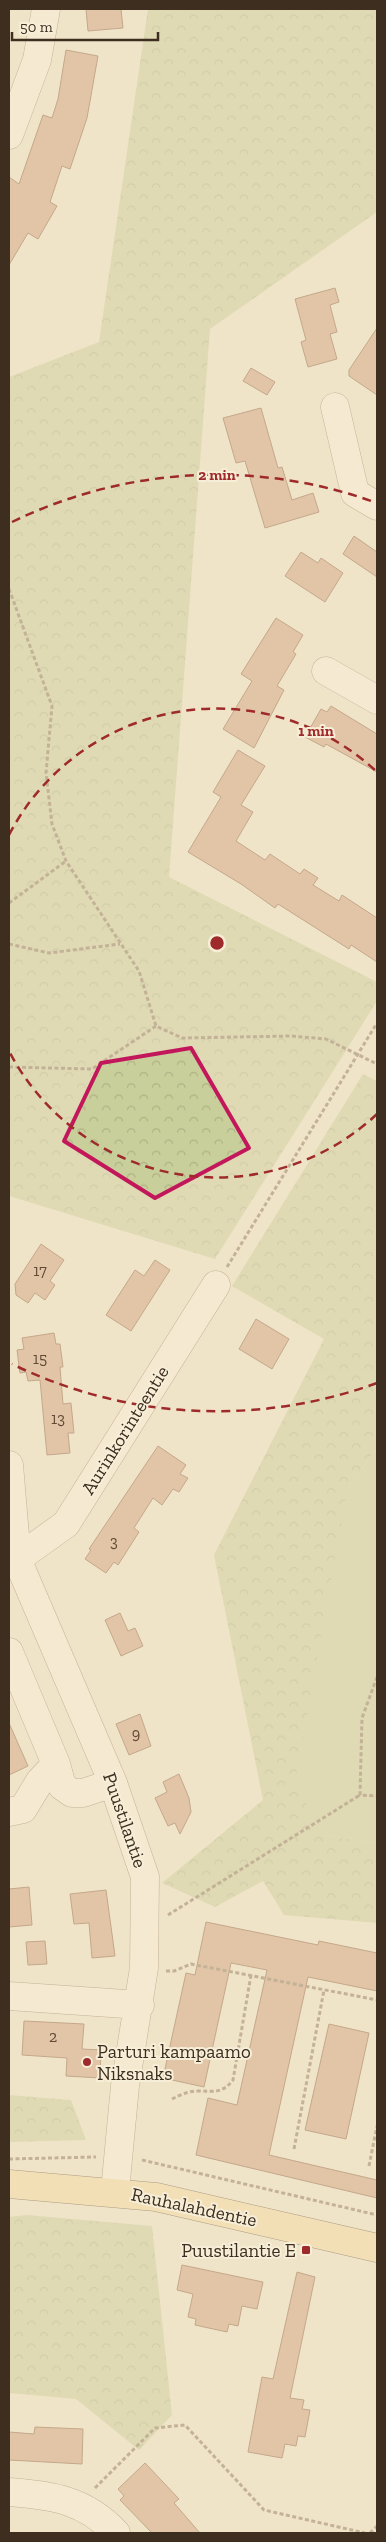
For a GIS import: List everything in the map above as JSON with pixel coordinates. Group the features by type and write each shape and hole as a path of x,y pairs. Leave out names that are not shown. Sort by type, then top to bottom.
{"main road":[{"name":"Rauhalahdentie","path":"9,2184 156,2197 377,2248"}],"street":[{"path":"9,135 37,60 46,9"},
{"path":"335,407 355,493 377,506"},
{"path":"326,671 377,700"},
{"name":"Aurinkorinteentie","path":"17,1559 66,1524 216,1285"},
{"name":"Puustilantie","path":"9,1465 17,1559 114,1783 145,1878 146,1922 140,2005 111,2153 115,2192"},
{"path":"9,1652 56,1764 62,1786 72,1793 83,1793 114,1783"},
{"path":"9,1812 23,1808 40,1780 56,1764"},
{"path":"9,1996 140,2005"},
{"path":"9,2492 45,2495 78,2504 102,2518 116,2533"}],"path":[{"path":"9,589 52,706 46,773 52,824 66,861 138,971 156,1026 182,1038 291,1036 326,1039 377,1064"},
{"path":"9,903 66,861"},
{"path":"9,944 49,953 120,944"},
{"path":"216,1285 377,1023"},
{"path":"9,1067 92,1069 156,1026"},
{"path":"360,1795 362,1718 377,1677"},
{"path":"146,1922 161,1919 360,1795 377,1796"},
{"path":"144,1968 174,1971 191,1964 377,2000"},
{"path":"172,2099 184,2093 217,2092 226,2089 233,2080 251,1975"},
{"path":"294,2149 324,1990"},
{"path":"369,2166 377,2126"},
{"path":"9,2159 100,2157 111,2153 161,2163 377,2215"},
{"path":"78,2504 155,2428 184,2425 264,2510 365,2533"},
{"path":"370,2533 377,2526"}],"highlighted area":[{"path":"191,1048 249,1148 155,1198 64,1141 101,1063"}],"green space":[{"path":"148,9 377,9 377,212 210,329 169,877 377,982 377,1001 215,1259 9,1196 9,377 99,342"},
{"path":"363,1074 377,1081 377,1449 348,1488 323,1835 377,1843 377,1923 284,1915 263,1881 215,1907 162,1883 263,1800 214,1555 324,1339 232,1286"},
{"path":"377,1449 377,1843 322,1835 295,1782 348,1488"},
{"path":"9,2095 71,2100 86,2140 9,2142"},
{"path":"27,2215 152,2226 172,2415 139,2450 76,2399 9,2393 9,2217"}],"building":[{"path":"86,9 121,9 123,28 88,31"},
{"path":"66,50 98,56 87,118 70,169 62,166 50,202 57,206 38,239 28,233 9,265 9,177 19,184 43,115 52,118 58,99"},
{"path":"335,288 339,302 330,305 337,332 330,334 337,359 308,367 301,342 306,340 295,299"},
{"path":"377,328 377,395 349,376 349,370"},
{"path":"251,368 275,382 267,395 243,381"},
{"path":"261,408 278,468 282,467 292,500 313,493 319,512 265,528 245,461 236,463 223,418"},
{"path":"354,536 377,552 377,577 343,554"},
{"path":"301,552 318,563 321,558 343,573 325,602 285,576"},
{"path":"276,618 303,635 293,652 296,654 277,686 284,690 254,748 223,729 252,681 241,674"},
{"path":"331,706 377,734 377,772 326,744 324,747 305,737 321,709 327,712"},
{"path":"238,750 265,766 241,805 253,812 236,841 265,860 270,854 300,874 304,869 318,878 313,885 339,901 342,895 377,918 377,962 351,945 349,949 278,904 275,908 241,884 188,852 221,797 213,792"},
{"path":"41,1244 64,1260 50,1281 55,1285 45,1300 35,1293 28,1303 16,1295 15,1284"},
{"path":"155,1260 170,1270 131,1331 106,1315 135,1270 144,1276"},
{"path":"256,1319 289,1339 272,1369 239,1349"},
{"path":"54,1333 56,1344 60,1344 63,1367 60,1367 63,1404 71,1403 74,1433 68,1433 70,1453 47,1455 40,1380 28,1381 26,1372 20,1373 17,1350 24,1349 22,1338"},
{"path":"158,1446 186,1465 180,1474 188,1478 179,1492 173,1489 162,1505 153,1498 134,1528 139,1532 118,1565 114,1562 106,1573 85,1559 91,1550 89,1549"},
{"path":"120,1613 128,1631 135,1628 143,1646 121,1656 105,1620"},
{"path":"140,1714 151,1746 129,1755 116,1724"},
{"path":"9,1723 28,1766 9,1775"},
{"path":"179,1774 189,1798 191,1812 180,1834 175,1823 168,1826 155,1798 167,1792 163,1782"},
{"path":"29,1887 32,1925 9,1927 9,1889"},
{"path":"106,1890 115,1956 92,1958 89,1923 74,1924 70,1894"},
{"path":"206,1922 318,1945 319,1941 377,1953 377,1991 308,1977 269,2155 377,2180 377,2198 196,2155 208,2098 237,2105 267,1970 231,1963 204,2087 163,2078 186,1973 195,1975"},
{"path":"45,1941 47,1964 28,1965 26,1942"},
{"path":"24,2021 84,2024 82,2049 101,2050 100,2078 66,2076 67,2058 22,2055"},
{"path":"329,2024 369,2033 346,2139 305,2130"},
{"path":"182,2265 263,2282 257,2309 242,2306 238,2326 229,2324 227,2332 195,2325 196,2319 188,2317 193,2294 177,2290"},
{"path":"297,2272 315,2277 290,2398 304,2400 302,2409 310,2410 305,2437 298,2436 296,2446 285,2444 282,2458 248,2452 262,2377 273,2379"},
{"path":"35,2427 83,2429 82,2464 9,2460 9,2432 34,2434"},
{"path":"145,2463 179,2499 174,2503 200,2533 152,2533 120,2500 124,2496 118,2489"}],"place":[{"name":"Parturi kampaamo Niksnaks","path":"87,2062"},
{"name":"Puustilantie E","path":"306,2250"}]}
